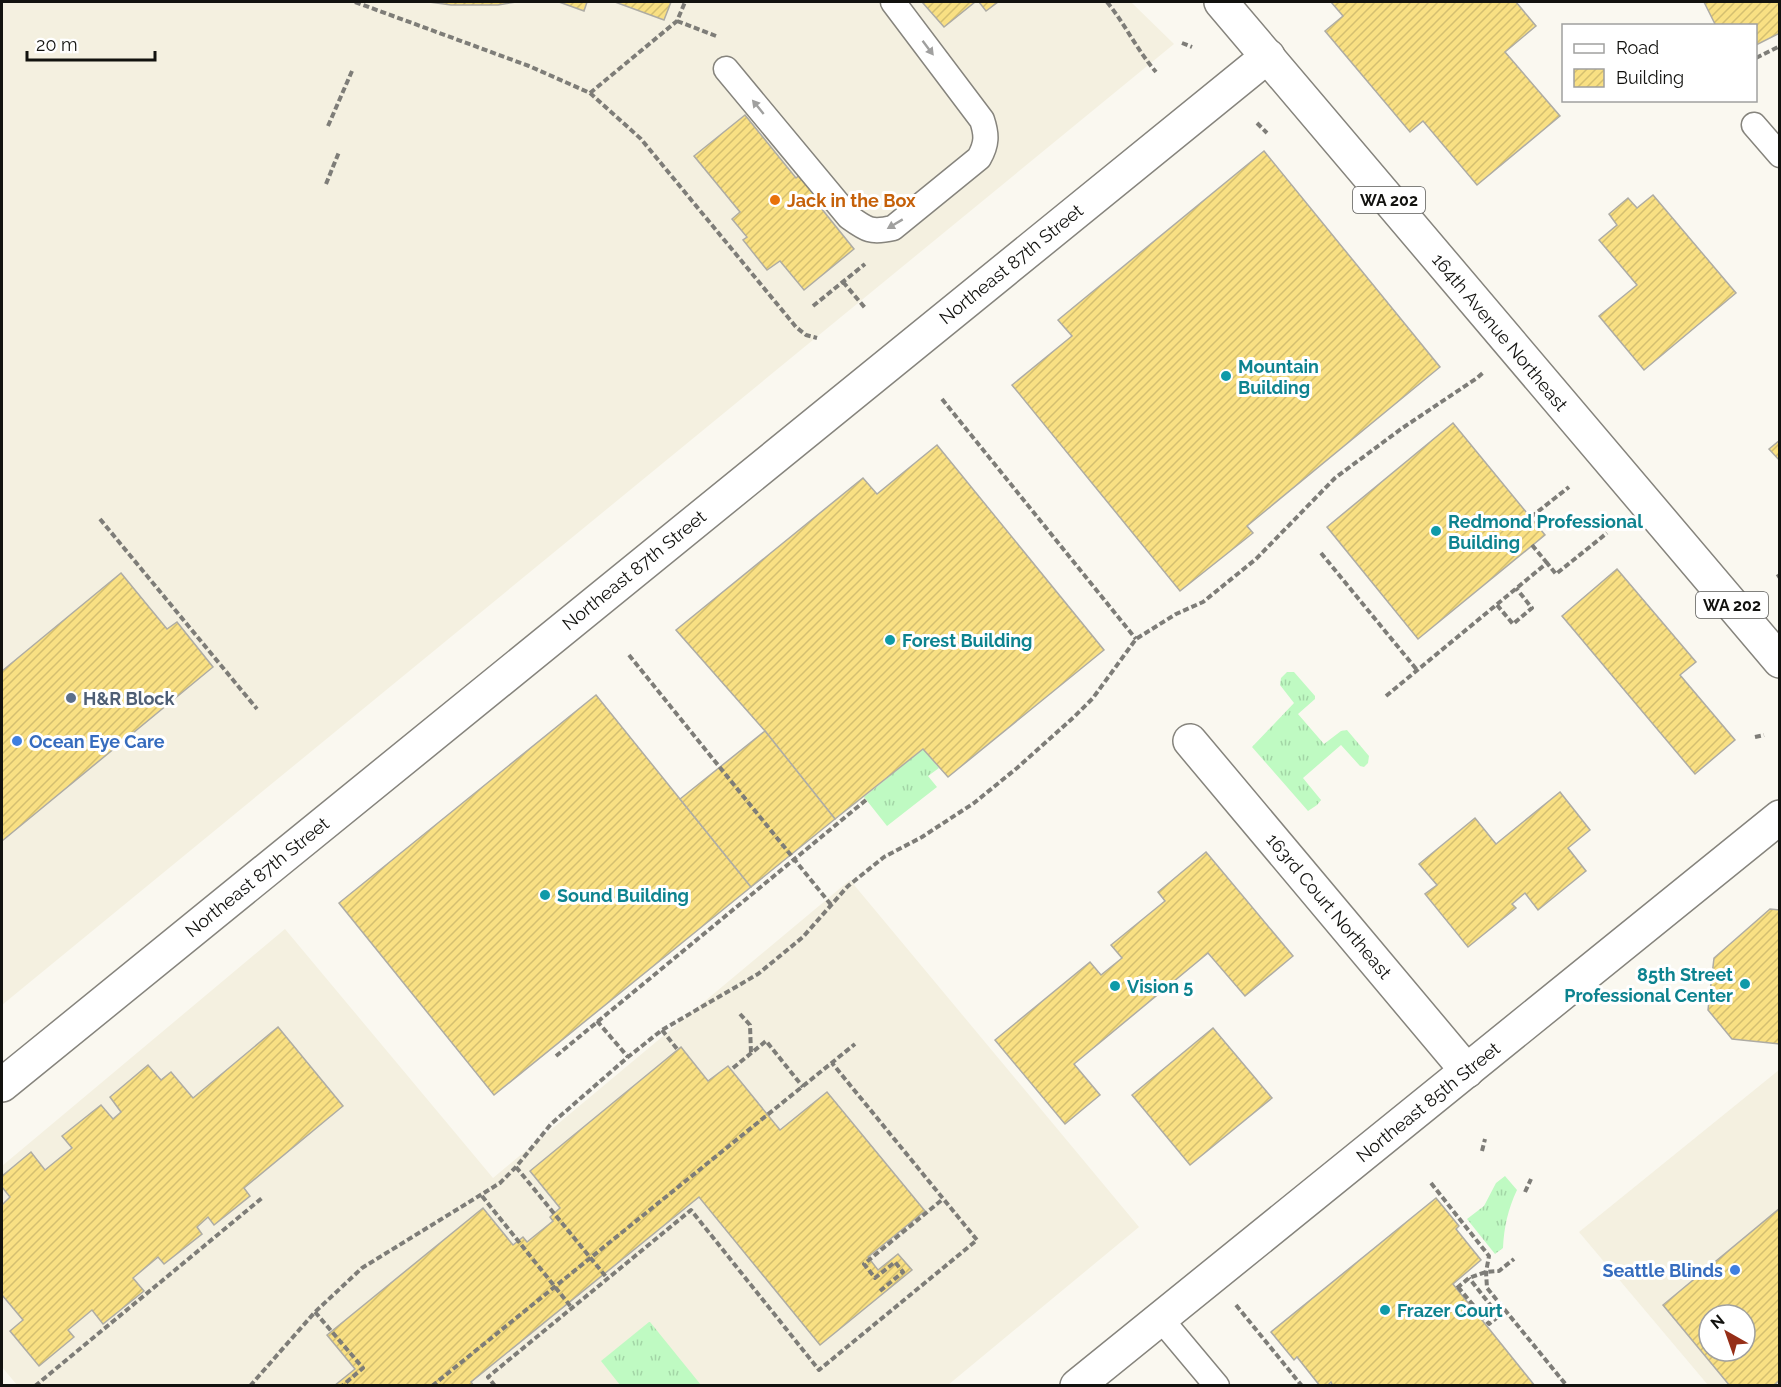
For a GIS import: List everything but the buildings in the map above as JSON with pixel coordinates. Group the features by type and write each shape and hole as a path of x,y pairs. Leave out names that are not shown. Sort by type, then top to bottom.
{"street":[{"name":"164th Avenue Northeast","path":"1221,2 1779,661"},
{"name":"Northeast 87th Street","path":"2,1085 1268,56"},
{"name":"163rd Court Northeast","path":"1190,741 1467,1071"},
{"name":"Northeast 85th Street","path":"1077,1386 1779,817"}],"lane":[{"path":"726,69 849,218 866,229 878,232 893,228 979,158 985,147 987,133 982,120 893,2"},
{"path":"1754,125 1779,155"},
{"path":"1160,1318 1217,1386"}],"path":[{"path":"355,2 529,66 590,93 641,139 796,327 806,335 817,338"},
{"path":"590,93 677,21 685,2"},
{"path":"1107,2 1115,11 1137,49 1156,72"},
{"path":"1182,44 1192,47"},
{"path":"1757,57 1779,46"},
{"path":"328,126 352,71"},
{"path":"1257,123 1267,133"},
{"path":"326,184 339,152"},
{"path":"843,282 866,309"},
{"path":"250,1386 315,1312 362,1268 500,1183 551,1124 628,1057 662,1030 758,974 803,937 849,886 884,857 922,837 974,803 1017,768 1093,698 1136,639 1176,614 1203,602 1256,559 1335,478 1401,429 1477,378 1511,344"},
{"path":"942,399 1136,639"},
{"path":"1531,517 1569,487"},
{"path":"100,519 257,709"},
{"path":"1532,545 1556,574 1607,532"},
{"path":"1321,552 1417,670"},
{"path":"1386,696 1547,563"},
{"path":"1497,604 1513,624 1532,608 1516,588"},
{"path":"628,655 832,906"},
{"path":"1755,737 1764,735"},
{"path":"556,1056 867,800"},
{"path":"740,1014 750,1025 751,1054"},
{"path":"597,1022 628,1057"},
{"path":"662,1030 676,1049"},
{"path":"733,1068 766,1041 803,1087"},
{"path":"432,1386 855,1044"},
{"path":"495,1386 488,1377 691,1210 819,1370 977,1240 832,1063"},
{"path":"1482,1151 1485,1139"},
{"path":"516,1167 607,1278"},
{"path":"1525,1192 1531,1179"},
{"path":"1431,1183 1489,1256 1486,1272 1488,1288 1567,1386"},
{"path":"482,1196 572,1308"},
{"path":"35,1386 262,1198"},
{"path":"880,1291 903,1272 894,1262 875,1278 864,1264 943,1199"},
{"path":"1469,1278 1499,1316 1489,1324 1457,1288 1469,1278 1486,1272 1499,1271 1514,1259"},
{"path":"1212,1276 1302,1386"},
{"path":"315,1312 363,1368 342,1386"}],"shaded area":[{"path":"2,2 1131,2 1174,44 2,1005"},
{"path":"850,880 1139,1227 948,1385 17,1385 2,1367 2,1166 285,929 493,1178"},
{"path":"1779,1070 1779,1385 1708,1385 1579,1232"}],"green space":[{"path":"1287,672 1294,672 1315,696 1315,699 1298,714 1324,744 1341,731 1347,730 1369,756 1368,763 1364,767 1360,766 1341,745 1303,778 1321,800 1308,811 1252,747 1294,703 1280,685 1281,678"},
{"path":"923,749 939,768 928,776 937,787 887,826 864,797"},
{"path":"1505,1176 1517,1190 1507,1218 1503,1248 1495,1254 1467,1219 1484,1206 1496,1183"},
{"path":"649,1322 701,1385 620,1385 601,1361"}],"place":[{"name":"Jack in the Box","path":"775,200"},
{"name":"Mountain Building","path":"1226,376"},
{"name":"Redmond Professional Building","path":"1436,531"},
{"name":"Forest Building","path":"890,640"},
{"name":"H&R Block","path":"71,698"},
{"name":"Ocean Eye Care","path":"17,741"},
{"name":"Sound Building","path":"545,895"},
{"name":"85th Street Professional Center","path":"1745,984"},
{"name":"Vision 5","path":"1115,986"},
{"name":"Seattle Blinds","path":"1735,1270"},
{"name":"Frazer Court","path":"1385,1310"}]}
